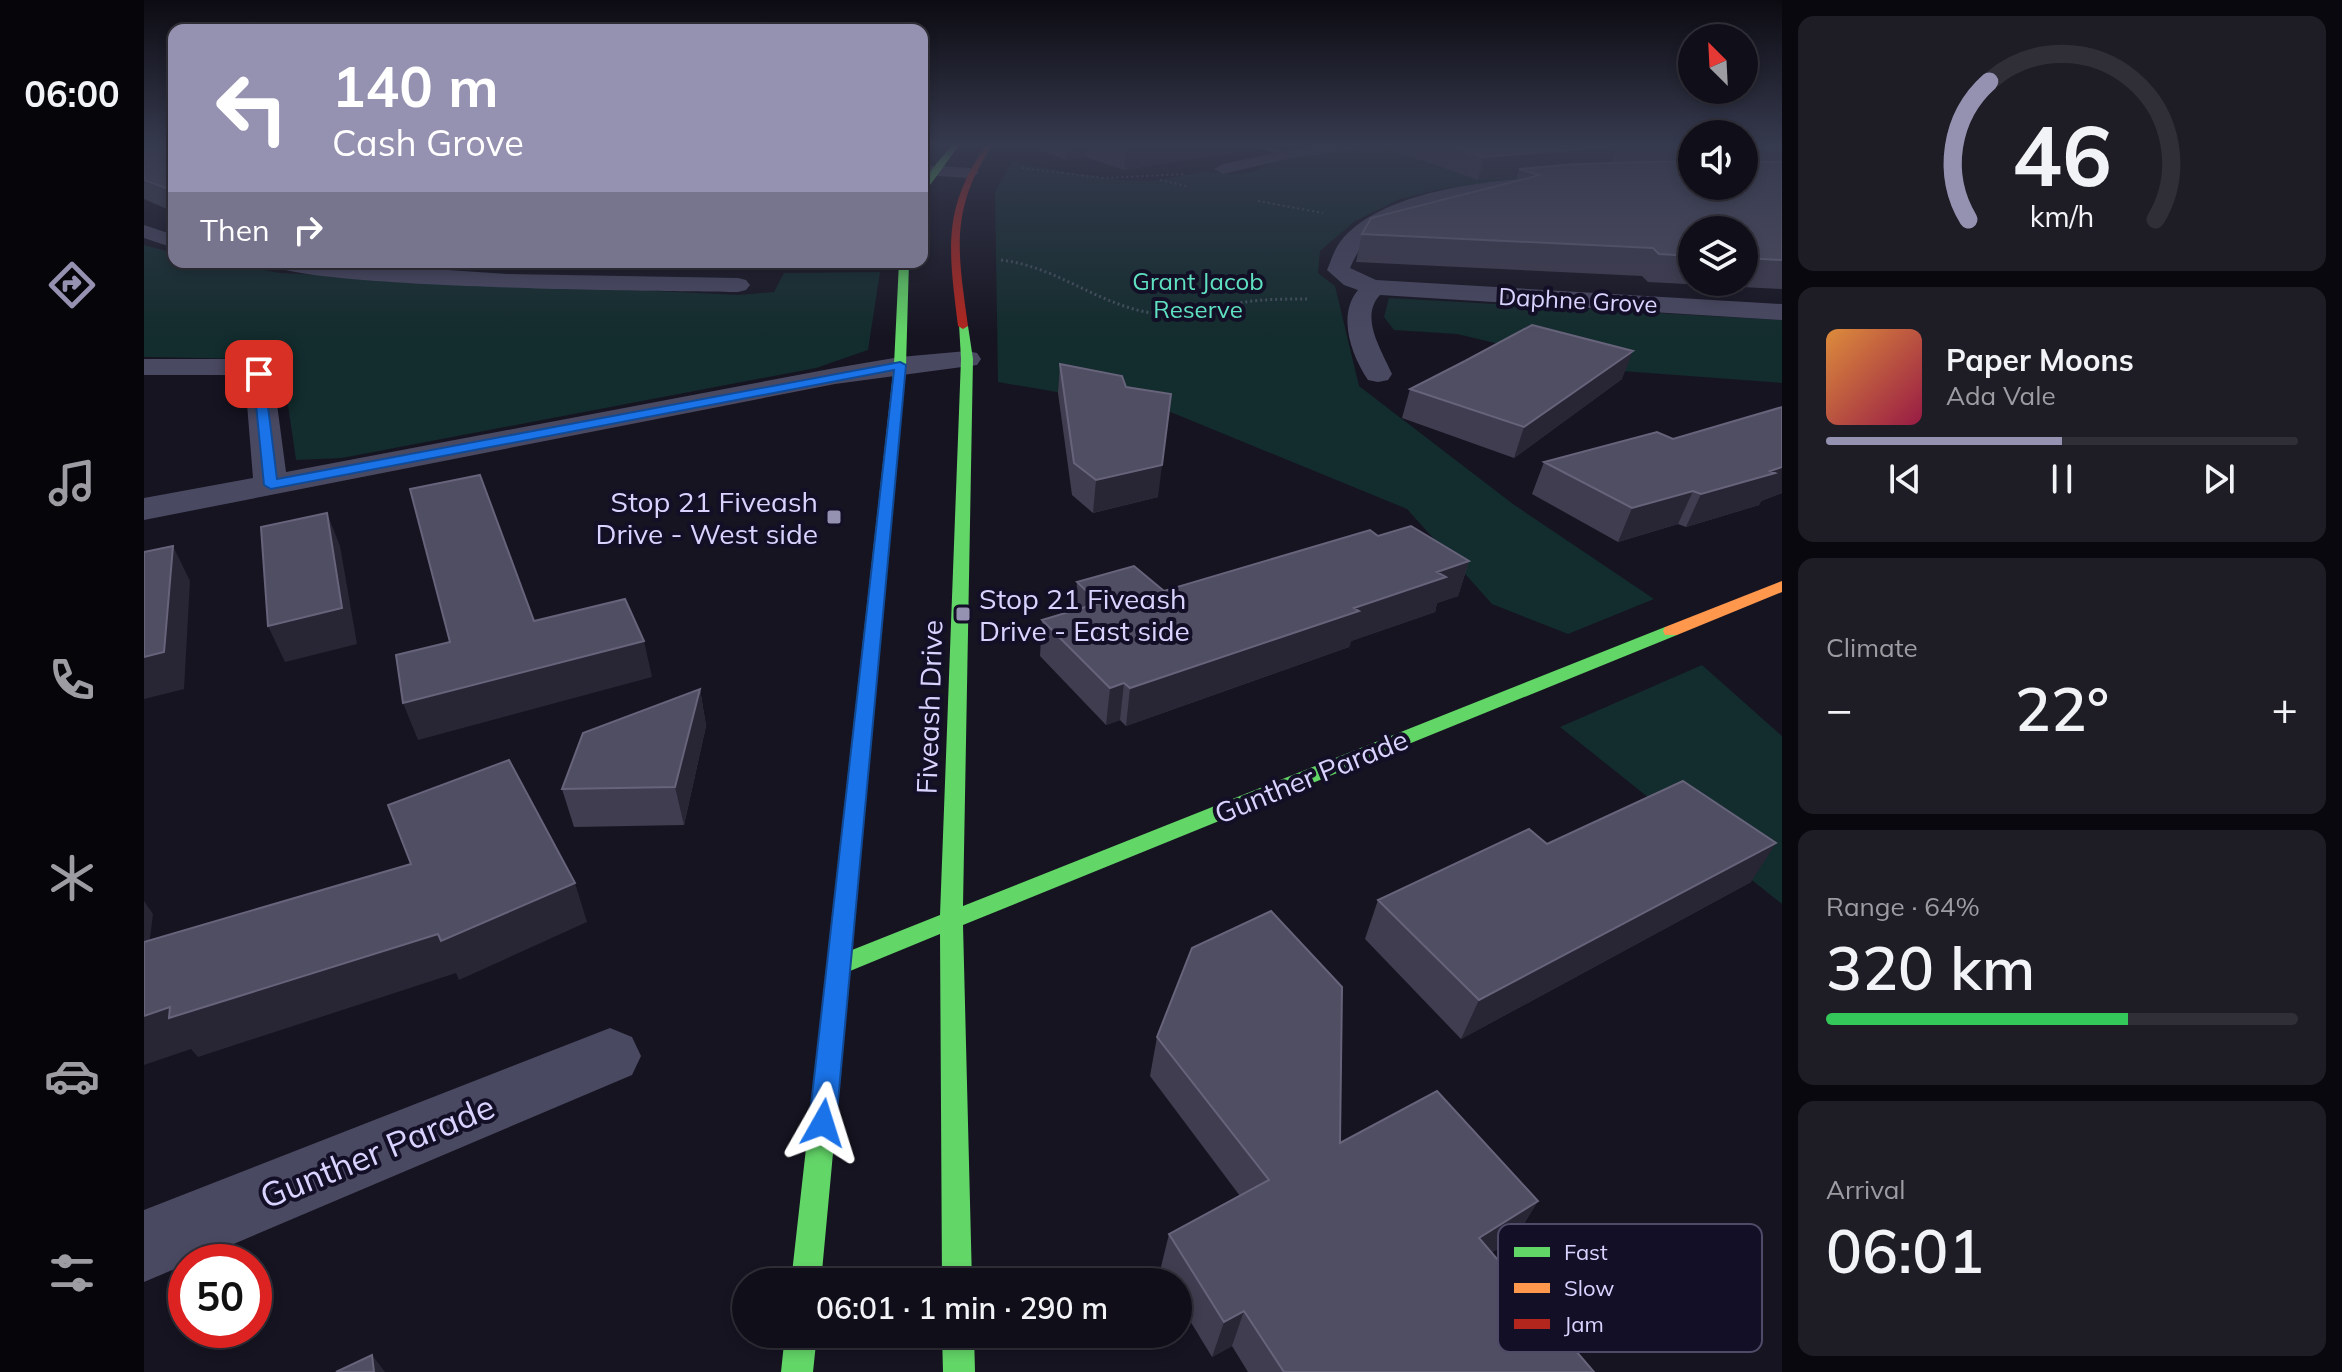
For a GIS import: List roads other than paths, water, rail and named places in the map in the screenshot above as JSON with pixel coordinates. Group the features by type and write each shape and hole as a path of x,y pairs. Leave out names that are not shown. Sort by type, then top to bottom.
{"main road":[{"name":"Fiveash Drive","path":"957,1268 951,921 967,359 953,232 958,208"},
{"name":"Fiveash Drive","path":"807,1268 900,365 904,268"},
{"name":"Gunther Parade","path":"839,965 1782,586"},
{"path":"797,1372 800,1348"},
{"path":"958,1348 959,1372"}],"street":[{"path":"1378,374 1357,317 1367,295 1338,270 1341,257 1365,231 1407,208"},
{"path":"144,231 168,240"},
{"path":"316,268 455,278 738,285"},
{"name":"Daphne Grove","path":"1367,295 1782,312"},
{"path":"144,509 900,365 967,359"},
{"path":"144,367 231,367 259,374 271,485"},
{"name":"Gunther Parade","path":"144,1246 610,1056"}],"place":[{"name":"Stop 21 Fiveash Drive - West side","path":"834,517"},
{"name":"Stop 21 Fiveash Drive - East side","path":"963,614"}],"park label":[{"name":"Grant Jacob Reserve","path":"1198,295"}]}
